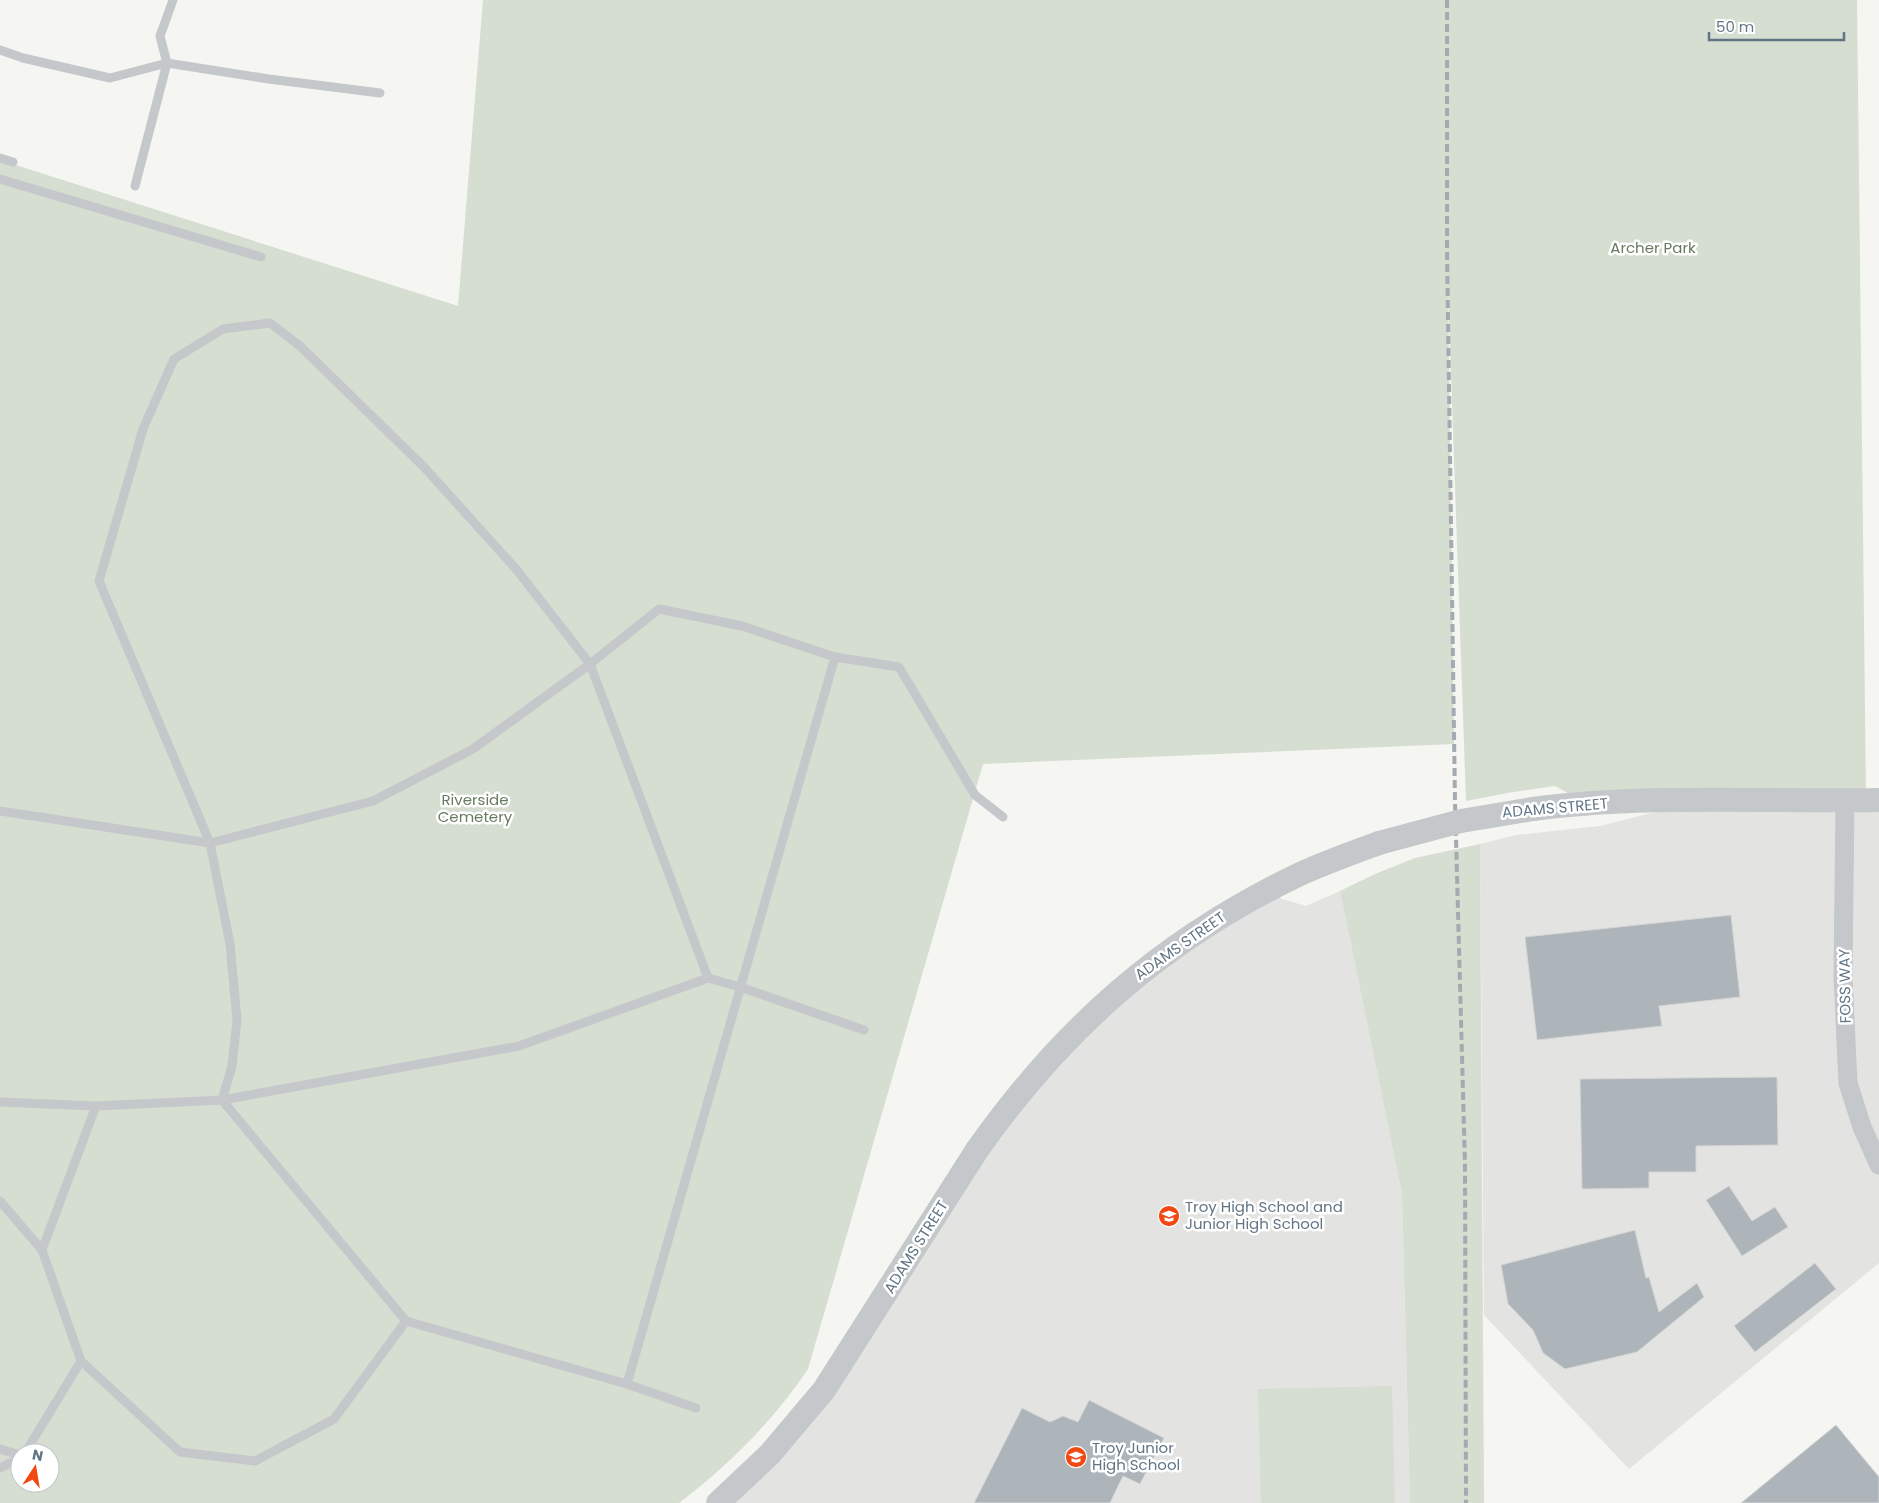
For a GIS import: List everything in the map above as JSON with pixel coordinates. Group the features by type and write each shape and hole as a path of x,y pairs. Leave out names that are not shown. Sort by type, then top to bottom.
{"street":[{"name":"ADAMS STREET","path":"718,1503 770,1454 824,1390 987,1136 1029,1081 1088,1018 1153,962 1225,914 1300,874 1379,843 1461,820 1533,808 1588,804 1702,800 1879,800"},
{"name":"FOSS WAY","path":"1845,800 1843,976 1848,1083 1862,1127 1879,1165"}],"lane":[{"path":"136,186 167,63 160,36 173,0"},
{"path":"0,50 23,58 110,78 167,63 269,79 380,93"},
{"path":"0,158 13,162"},
{"path":"0,179 261,257"},
{"path":"222,1100 232,1066 237,1020 230,944 210,843 99,581 143,429 174,359 223,329 270,323 300,346 424,467 516,569 590,664 708,978"},
{"path":"0,811 210,843 373,801 473,749 590,664 659,609 742,626 835,657 899,667 975,795 1004,817"},
{"path":"627,1384 835,657"},
{"path":"0,1102 96,1106 222,1100 519,1046 708,978 740,987 864,1030"},
{"path":"222,1100 406,1321 627,1384 696,1408"},
{"path":"42,1250 96,1106"},
{"path":"0,1201 42,1250 81,1361 180,1452 255,1460 334,1419 406,1321"},
{"path":"32,1443 81,1361"}],"shaded area":[{"path":"1702,800 1879,800 1879,1263 1629,1469 1484,1315 1480,844 1516,835 1600,826"},
{"name":"Troy High School and Junior High School","path":"1340,891 1402,1194 1410,1503 718,1503 770,1454 1057,1049 1262,893 1306,906"}],"green space":[{"path":"483,0 1857,0 1866,800 1588,804 1555,786 1466,801 1448,286 1454,744 983,764 808,1369 765,1424 715,1474 679,1503 0,1503 0,160 458,306"},
{"path":"1480,844 1484,1503 1410,1503 1402,1194 1340,891 1415,858"},
{"path":"1392,1386 1395,1503 1261,1503 1258,1389"}],"building":[{"path":"1731,915 1740,997 1659,1006 1662,1026 1537,1040 1525,937"},
{"path":"1777,1077 1778,1145 1696,1146 1696,1172 1649,1172 1649,1188 1582,1189 1580,1079"},
{"path":"1729,1186 1752,1221 1775,1207 1788,1227 1742,1256 1706,1200"},
{"path":"1635,1230 1646,1278 1649,1277 1659,1312 1697,1283 1704,1297 1637,1352 1565,1369 1543,1353 1533,1330 1508,1304 1501,1265"},
{"path":"1815,1263 1836,1289 1755,1352 1734,1326"},
{"name":"Troy Junior High School","path":"1089,1400 1164,1438 1140,1484 1123,1476 1110,1503 974,1503 1022,1408 1050,1422 1063,1416 1078,1422"},
{"path":"1836,1425 1879,1477 1879,1503 1741,1503"}],"railway":[{"path":"1447,0 1447,249 1455,802 1465,1165 1466,1503"}],"place":[{"name":"Troy High School and Junior High School","path":"1169,1216"},
{"name":"Troy Junior High School","path":"1076,1457"}],"park label":[{"name":"Archer Park","path":"1653,248"},
{"name":"Riverside Cemetery","path":"475,808"}]}
